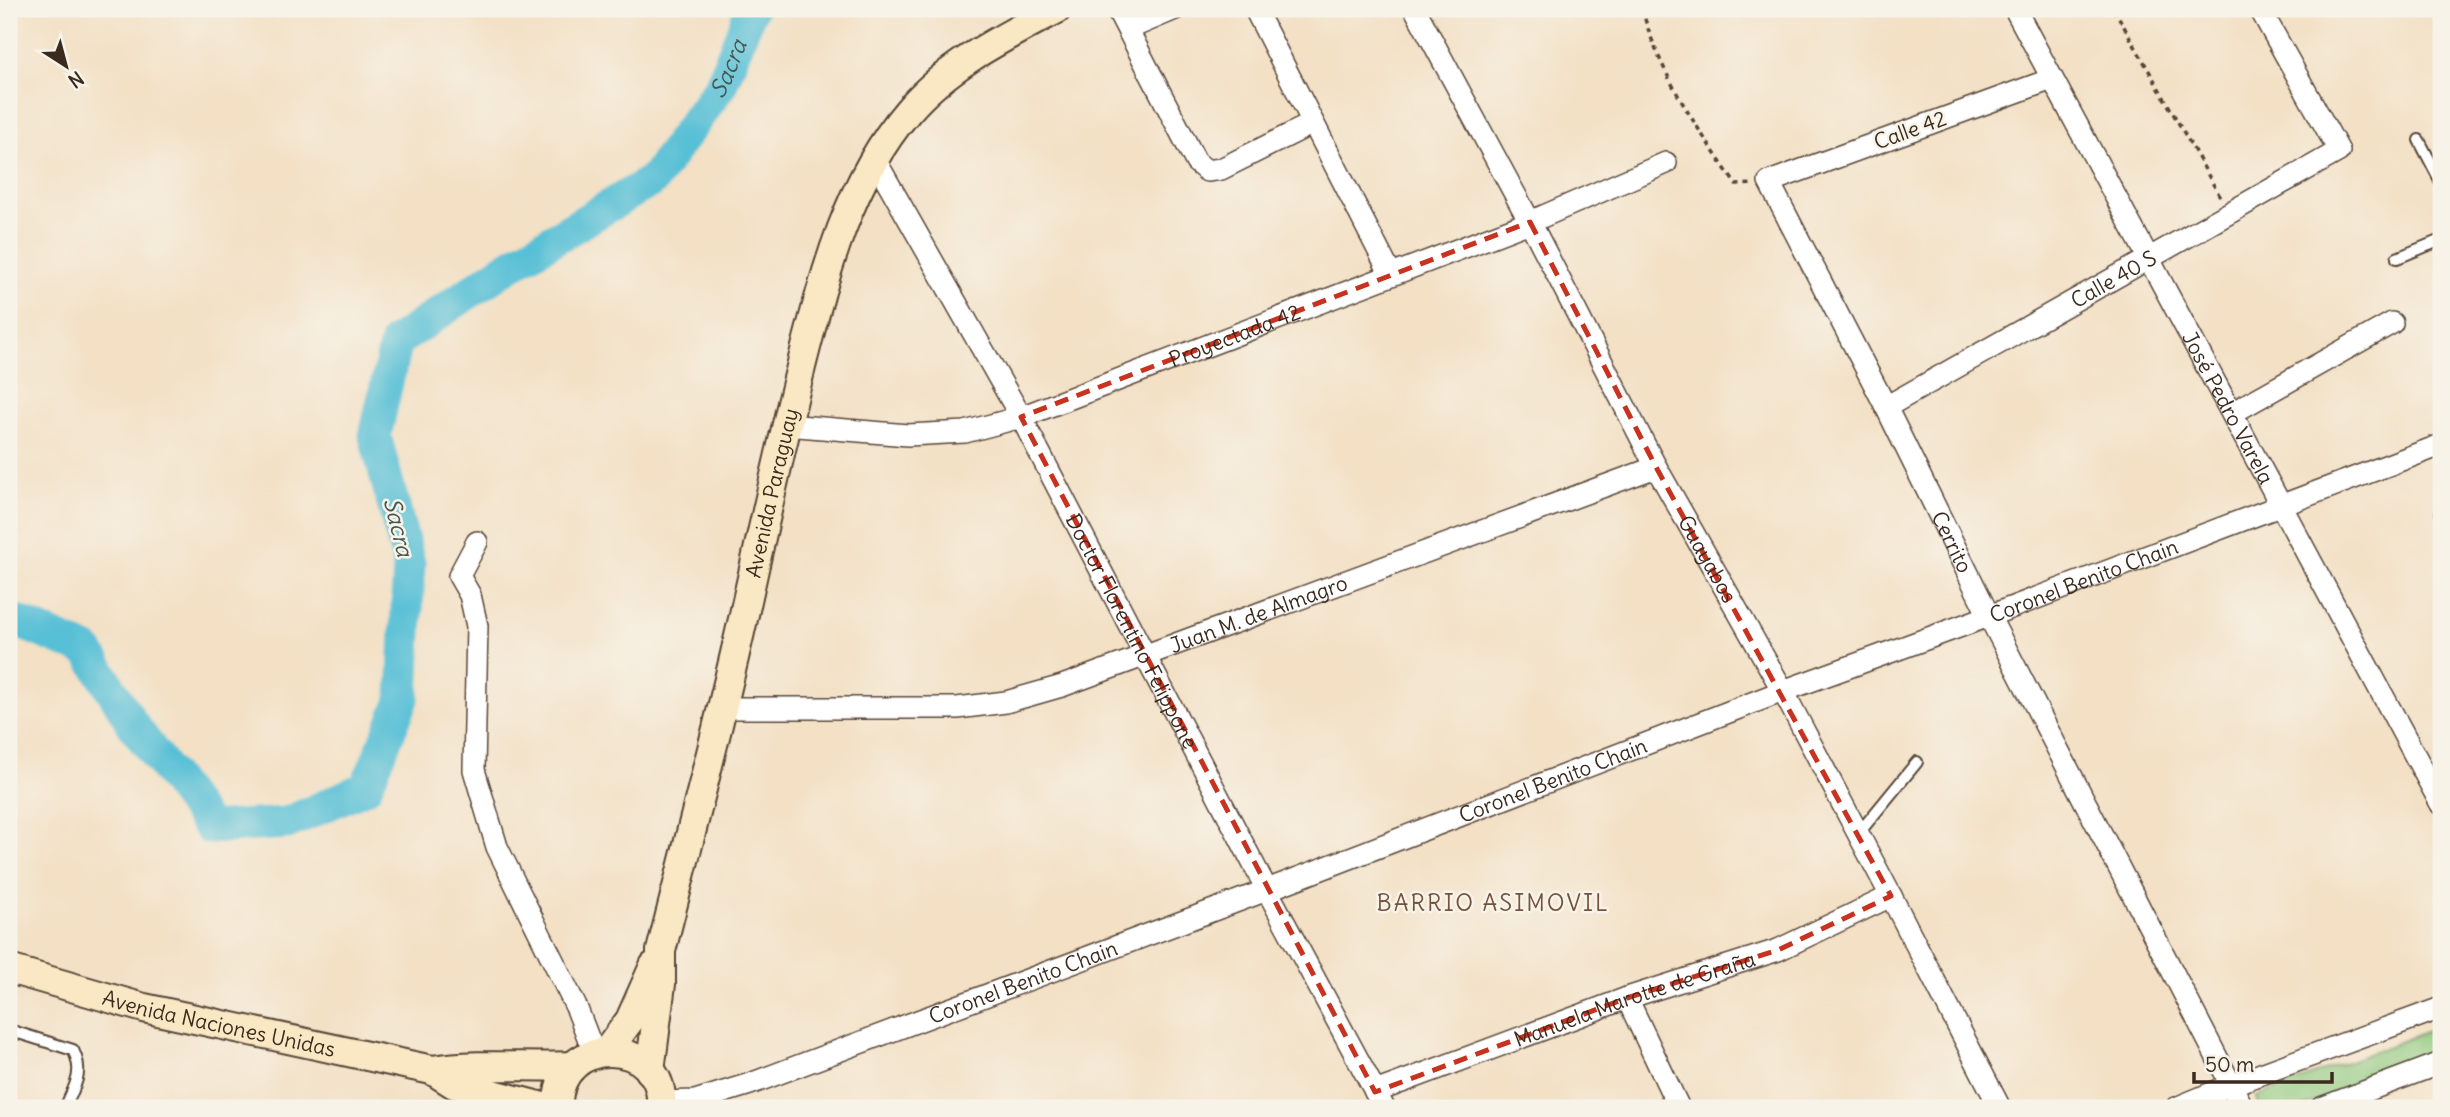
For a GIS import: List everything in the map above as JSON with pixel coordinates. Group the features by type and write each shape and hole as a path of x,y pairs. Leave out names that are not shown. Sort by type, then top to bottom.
{"street":[{"name":"Avenida Paraguay","path":"650,1071 661,984 661,951 723,708 786,425 823,284 846,219 874,158 908,111 946,73 1057,9"},
{"path":"1117,9 1196,162 1207,171 1221,169 1313,123"},
{"path":"1128,29 1175,9"},
{"path":"1255,9 1391,275"},
{"name":"Guayabos","path":"1415,9 1530,222 1656,467 1783,691 2000,1108"},
{"name":"José Pedro Varela","path":"2015,9 2441,804"},
{"name":"Calle 40 S","path":"1886,407 2339,151 2260,9"},
{"name":"Calle 42","path":"1769,182 2052,79"},
{"name":"Doctor Florentino Felippone","path":"874,158 1021,417 1267,890 1380,1100"},
{"name":"Proyectada 42","path":"786,425 908,435 965,432 1021,417 1530,222 1666,163"},
{"name":"Cerrito","path":"1769,182 2243,1108"},
{"path":"2232,413 2392,323"},
{"name":"Coronel Benito Chain","path":"661,1105 695,1101 727,1092 2441,444"},
{"name":"Juan M. de Almagro","path":"723,708 957,708 1006,702 1062,686 1656,467"},
{"path":"477,542 458,576 470,595 477,626 474,770 497,847 577,1009 592,1057"},
{"name":"Manuela Marotte de Graña","path":"1380,1100 1627,998 1778,950 1891,896"},
{"path":"558,1108 560,1087 630,1020 661,951"},
{"name":"Avenida Naciones Unidas","path":"9,969 144,1008 432,1070"},
{"path":"1627,998 1679,1108"},
{"path":"2176,1108 2231,1084 2441,1008"},
{"path":"432,1070 483,1065 538,1068 592,1057 631,1056 650,1071 660,1091 661,1105"},
{"path":"2321,1108 2441,1063"},
{"path":"432,1070 454,1084 547,1108"}],"lane":[{"path":"2419,140 2441,182"},
{"path":"2397,258 2441,240"},
{"path":"1858,834 1917,762"},
{"path":"9,1030 73,1050 79,1061 79,1074 65,1108"}],"path":[{"path":"1642,9 1650,37 1678,99 1737,185 1769,182"},
{"path":"2114,9 2230,212"}],"highlighted area":[{"path":"1530,222 1656,467 1891,896 1778,950 1627,998 1375,1092 1021,417"}],"green space":[{"path":"2441,1026 2441,1055 2301,1108 2260,1108 2256,1097"}],"waterway":[{"name":"Sacra","path":"9,618 88,651 133,725 210,828 287,823 366,787 403,699 409,563 375,436 396,342 507,267 653,180 721,85 751,9"}],"district":[{"name":"BARRIO ASIMOVIL","path":"1493,902"}]}
